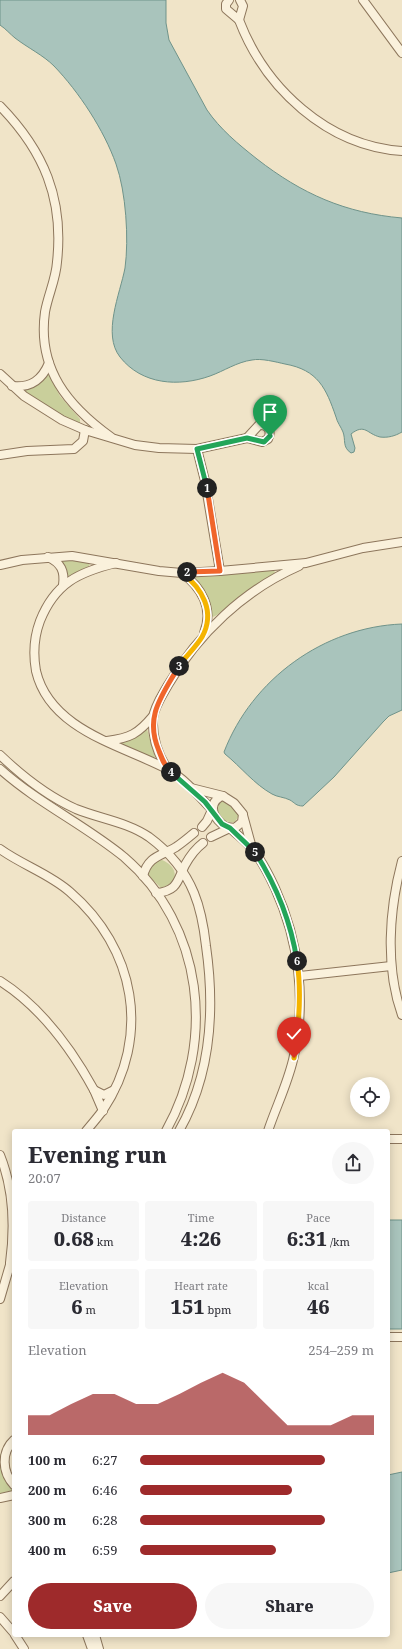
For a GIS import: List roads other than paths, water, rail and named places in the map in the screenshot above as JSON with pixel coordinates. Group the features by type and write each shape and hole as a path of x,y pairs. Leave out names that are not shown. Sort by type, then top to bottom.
{"street":[{"path":"229,0 226,4 226,9 239,20 253,51 268,76 306,113 333,129 354,139 372,146 402,151"},
{"path":"239,20 243,6 240,0"},
{"path":"363,0 402,53"},
{"path":"0,106 24,132 36,151 46,170 57,209 59,227 57,264 45,313 44,330 49,363 62,391 75,407 87,419 111,437"},
{"path":"12,386 22,387 39,380 45,373 49,363"},
{"path":"0,374 12,386 40,407 85,430 141,446 197,449 247,438"},
{"path":"0,456 26,451 74,448 82,441 85,430"},
{"path":"197,449 206,482 220,571"},
{"path":"107,741 124,739 134,735 143,728 153,716 162,695 180,664 216,622 242,601 288,571 306,563 363,548 402,542"},
{"path":"0,565 48,557 72,556 182,573 306,563"},
{"path":"48,557 56,561 62,568 64,576 63,585"},
{"path":"116,563 93,569 63,585 44,612 37,629 34,662 38,677 45,693 61,713 90,734 139,758 168,770 191,788 212,810 217,820 230,828 253,849 268,873 288,920 295,945 300,976 298,1032 294,1058 285,1090 269,1129"},
{"path":"182,573 192,581 205,600 207,624 202,637"},
{"path":"153,716 157,746 168,770"},
{"path":"0,755 31,782 56,799 77,809 131,827 147,836 166,852 182,872 194,892 201,916 208,961 211,1016 204,1065 198,1090 180,1129"},
{"path":"0,770 38,800 99,838 124,858 143,876 156,893 171,918 186,954 193,977 197,1021 195,1050 184,1094 167,1129"},
{"path":"191,788 223,796 234,803 243,814 253,849"},
{"path":"202,827 207,821 217,798 223,796"},
{"path":"211,837 239,825 242,822 243,814"},
{"path":"143,876 148,863 153,858 166,852 194,833"},
{"path":"185,840 194,850"},
{"path":"156,893 163,893 173,887 181,878 182,872 194,850 203,843"},
{"path":"0,849 69,891 93,916 114,944 126,978 130,995 131,1014 128,1050 115,1090 103,1111 88,1129"},
{"path":"402,861 396,885 391,966 402,1015"},
{"path":"300,976 391,966"},
{"path":"0,980 32,1007 54,1029 73,1054 94,1090 103,1111"},
{"path":"94,1090 104,1095 115,1090"},
{"path":"390,1139 402,1139"},
{"path":"0,1155 12,1190"},
{"path":"10,1263 12,1250"},
{"path":"0,1299 12,1258"},
{"path":"390,1337 402,1337"},
{"path":"0,1451 12,1442"},
{"path":"12,1443 6,1453 5,1466 7,1474 12,1482"},
{"path":"0,1498 12,1495"},
{"path":"0,1597 12,1583"},
{"path":"0,1617 12,1631"},
{"path":"17,1637 24,1649"},
{"path":"88,1637 92,1649"},
{"path":"96,1637 100,1649"}],"water":[{"path":"0,0 166,0 166,23 169,40 207,110 230,136 274,171 308,192 325,200 362,212 402,218 402,432 397,435 380,437 366,430 360,429 351,434 355,448 354,452 351,453 345,446 343,432 324,389 313,376 296,367 268,360 246,361 210,376 186,382 174,382 150,378 139,373 120,357 115,348 112,337 112,326 116,302 125,268 127,230 122,188 116,164 98,125 81,99 63,76 50,62 15,38 0,25"},
{"path":"402,624 402,710 389,716 334,777 303,806 297,805 288,799 274,795 265,790 225,754 224,752 236,726 253,702 272,680 294,662 319,647 345,635 373,627"},
{"path":"390,1220 402,1220 402,1329 390,1329"},
{"path":"402,1472 402,1570 390,1573 390,1475"}]}
